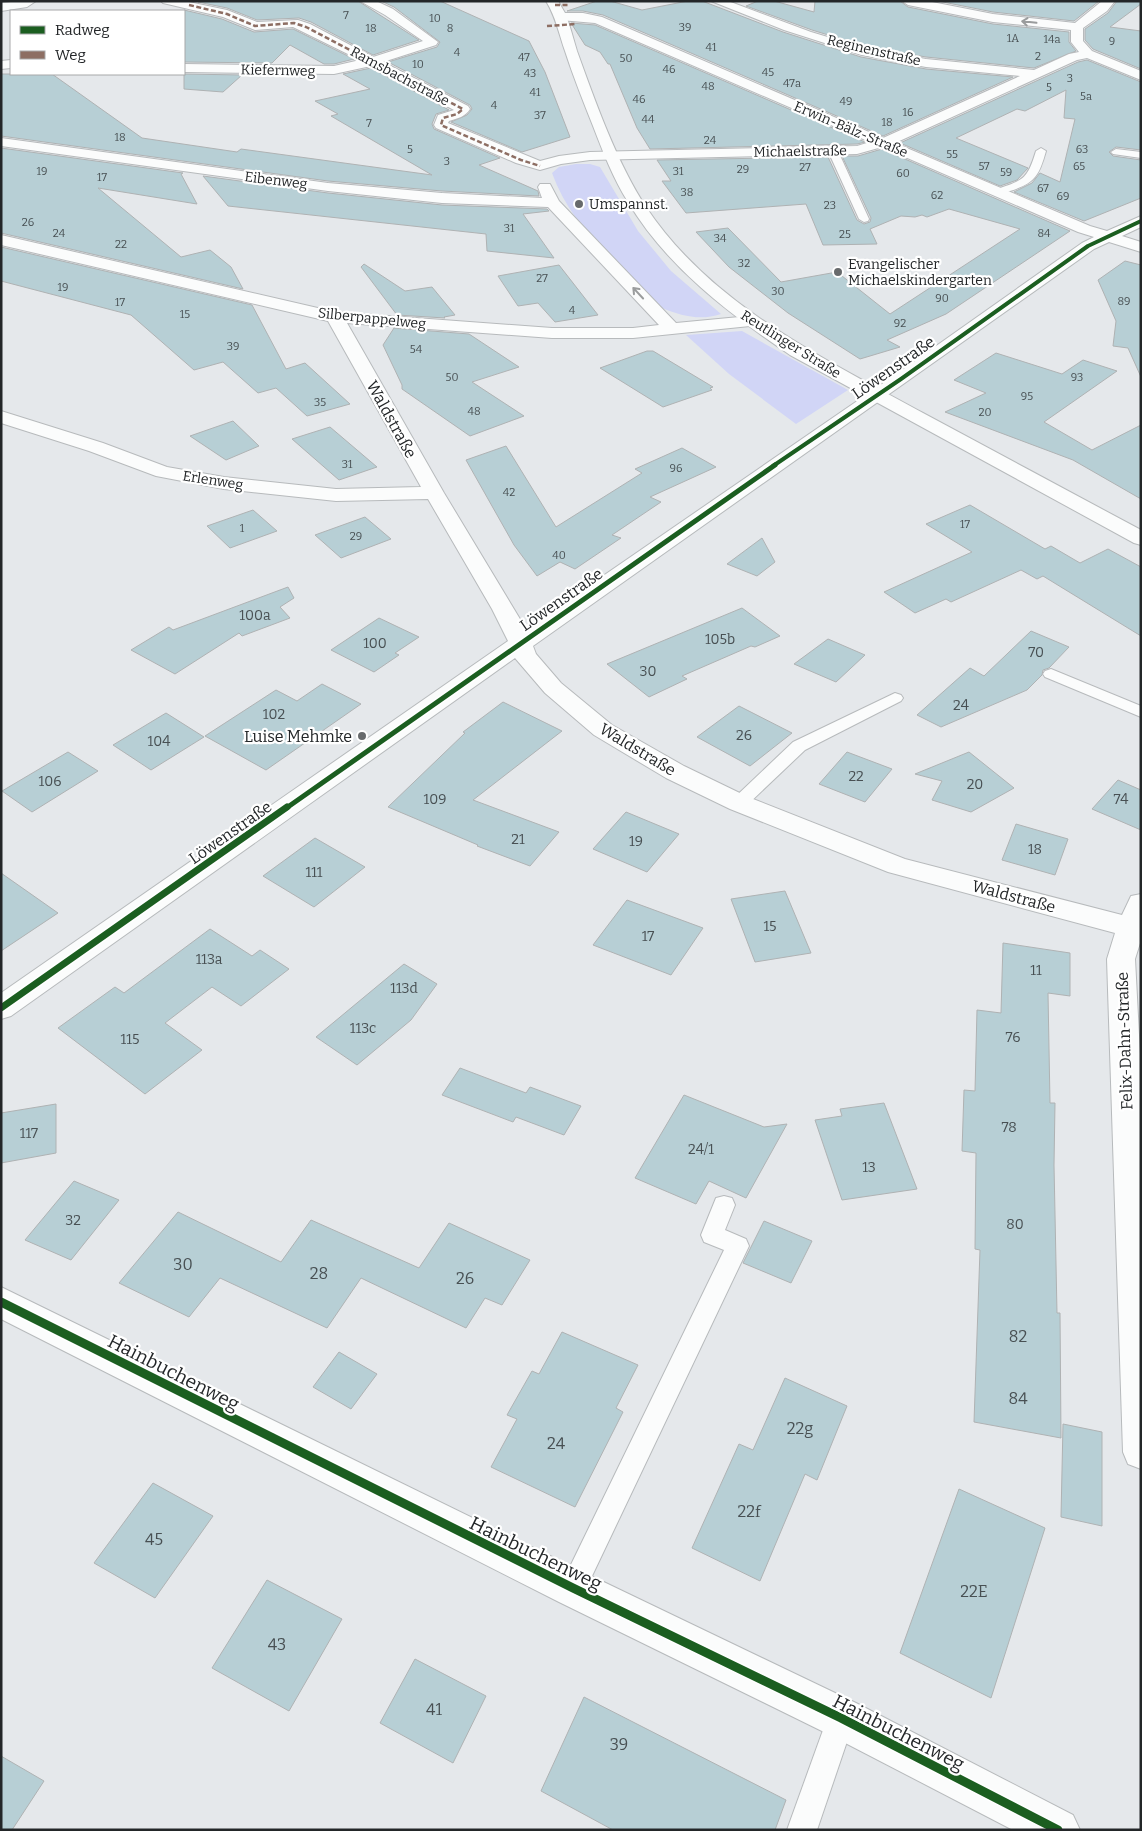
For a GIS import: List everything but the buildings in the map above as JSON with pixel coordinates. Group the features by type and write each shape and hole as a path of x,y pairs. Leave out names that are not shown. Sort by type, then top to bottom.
{"street":[{"path":"1,7 23,5 30,1"},
{"name":"Ramsbachstraße","path":"167,1 227,14 255,26 294,22 463,109 457,114 443,118 441,125 521,160 540,166"},
{"name":"Kiefernweg","path":"185,68 334,70 371,62 432,42 389,12 366,1"},
{"name":"Reutlinger Straße","path":"552,1 560,16 575,62 611,155 640,210 685,264 714,291 750,321 796,351 1141,539"},
{"name":"Reginenstraße","path":"717,1 772,22 862,51 918,62 1037,74"},
{"path":"908,1 993,18 1077,27 1103,8 1109,1"},
{"name":"Erwin-Bälz-Straße","path":"560,16 584,17 598,20 883,144 1105,236 1141,247"},
{"path":"1077,27 1077,42 1088,54 1141,76"},
{"name":"Michaelstraße","path":"611,155 857,150 883,144 1073,57 1088,54"},
{"name":"Eibenweg","path":"1,142 328,186 442,198 552,203"},
{"path":"611,155 582,156 540,166 541,175 552,203 671,328"},
{"name":"Löwenstraße","path":"1,1008 815,437 877,396 1088,246 1105,236 1141,221"},
{"name":"Silberpappelweg","path":"1,240 335,317 552,333 633,333 750,321"},
{"name":"Waldstraße","path":"335,317 434,493 503,609 525,656 552,688 603,730 675,772 739,803 897,866 1137,920"},
{"name":"Erlenweg","path":"1,417 96,447 162,472 224,483 336,495 434,493"},
{"name":"Felix-Dahn-Straße","path":"1137,920 1120,959 1141,1452"},
{"name":"Hainbuchenweg","path":"1,1302 573,1588 840,1718 1058,1830"}],"lane":[{"path":"832,150 844,184 864,219"},
{"path":"998,192 1026,182 1034,176 1041,151"},
{"path":"1116,152 1141,155"},
{"path":"1051,674 1141,712"},
{"path":"739,803 799,746 895,698"},
{"path":"573,1588 738,1246 712,1234 724,1205"},
{"path":"802,1830 840,1718"}],"shaded area":[{"path":"590,164 600,167 638,231 671,271 721,314 691,317 662,308 614,262 585,230 572,212 552,173 559,167"},
{"path":"742,331 848,390 796,424 729,374 686,335"}],"marked path":[{"path":"189,5 227,14 255,26 294,23 306,27 463,109 457,114 443,118 441,125 521,160 540,166"},
{"path":"555,5 569,5"},
{"path":"547,26 576,24"}],"cycle path":[{"path":"1,1008 815,437 901,379 1088,246 1141,221"},
{"path":"1,1302 573,1588 841,1718 1058,1830"}],"place":[{"name":"Umspannst.","path":"579,204"},
{"name":"Evangelischer Michaelskindergarten","path":"838,272"},
{"name":"Luise Mehmke","path":"362,736"}]}
